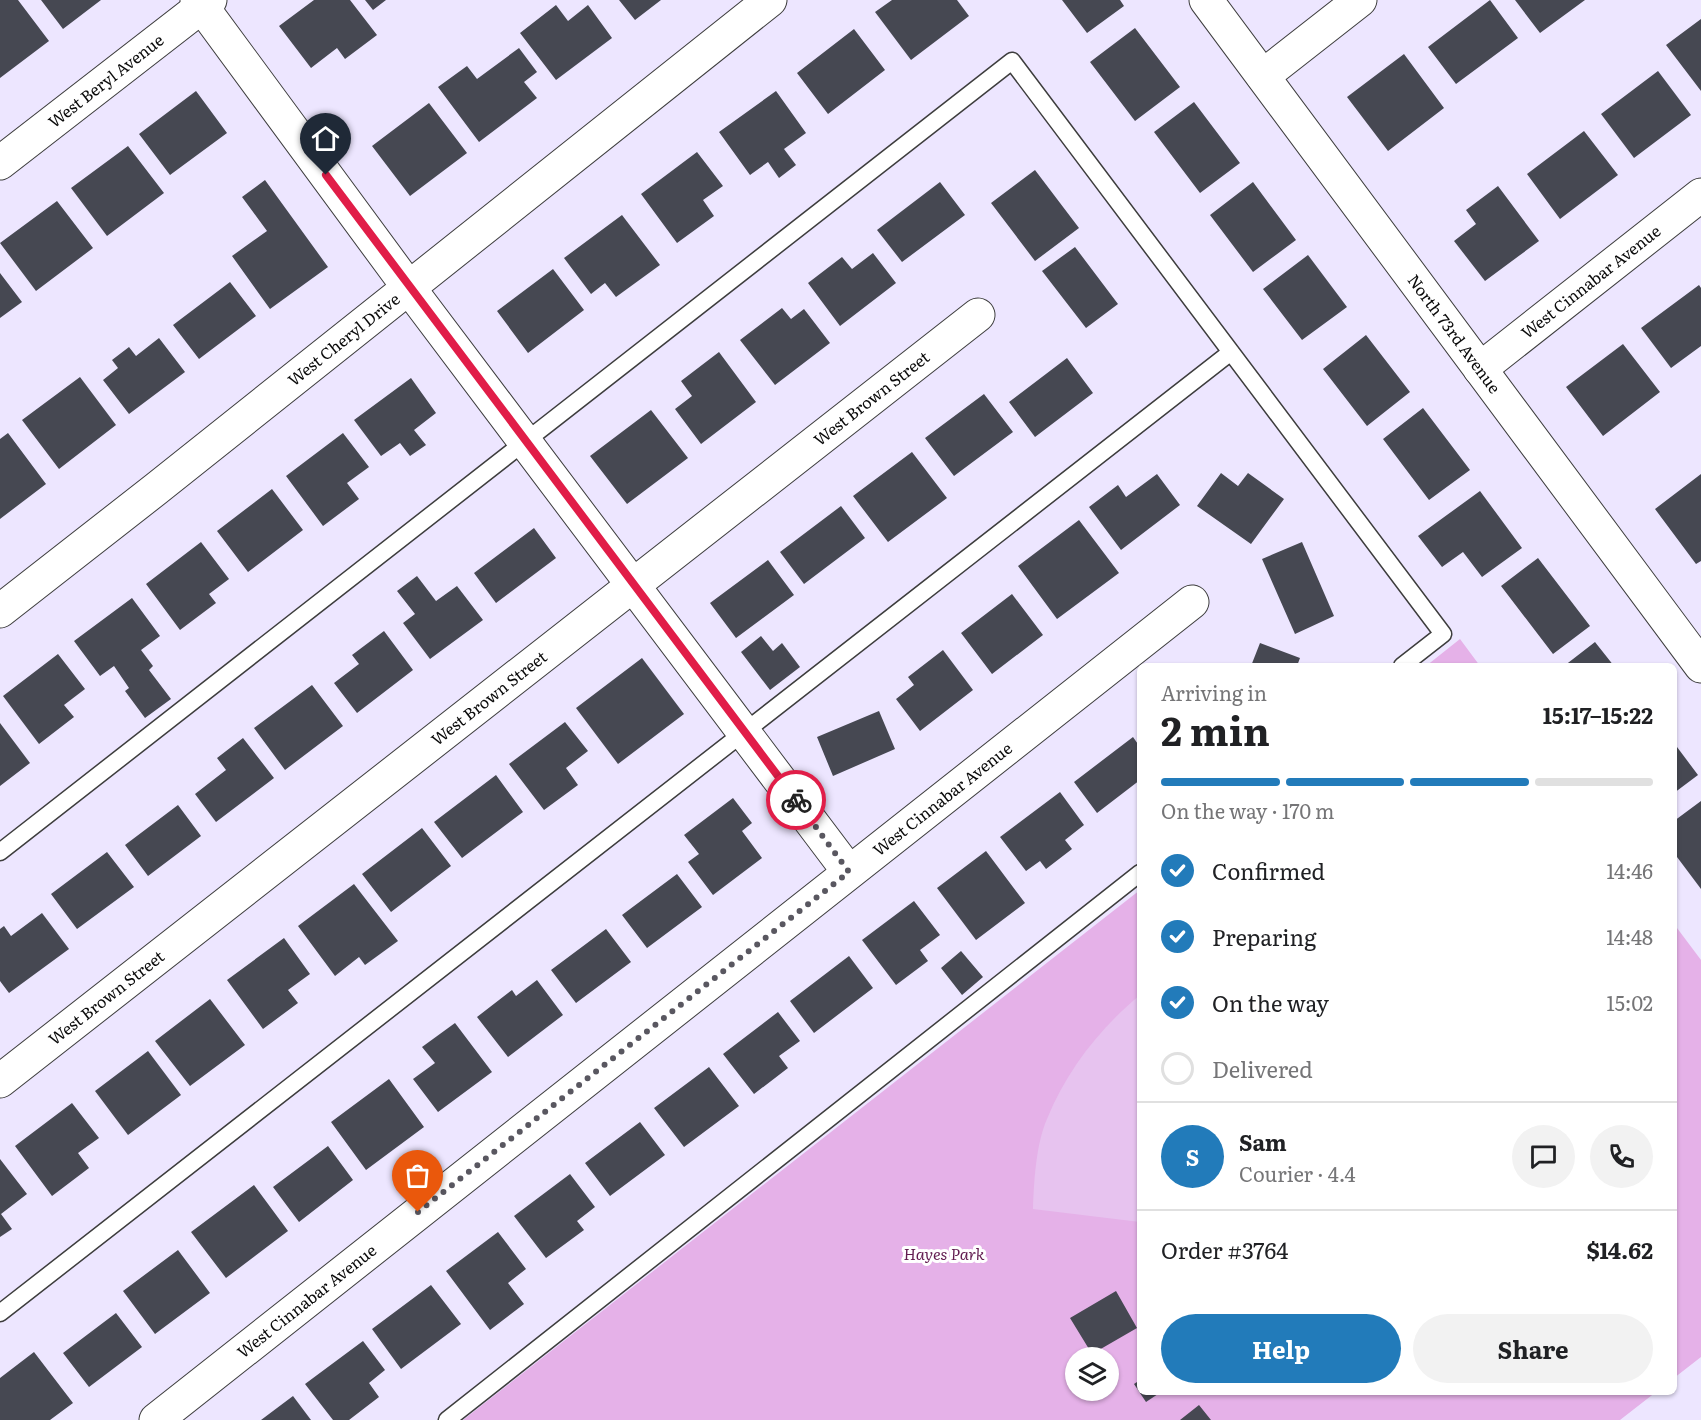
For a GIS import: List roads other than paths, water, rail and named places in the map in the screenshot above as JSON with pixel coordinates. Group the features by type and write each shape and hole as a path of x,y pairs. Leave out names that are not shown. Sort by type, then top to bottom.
{"street":[{"name":"West Cheryl Drive","path":"0,611 770,0"},
{"name":"North 73rd Avenue","path":"1206,0 1698,658"},
{"path":"1263,76 1360,0"},
{"path":"203,2 409,288 849,872"},
{"name":"West Beryl Avenue","path":"0,163 203,2"},
{"name":"West Cinnabar Avenue","path":"1480,369 1701,195"},
{"name":"West Brown Street","path":"0,1081 978,315"},
{"name":"West Cinnabar Avenue","path":"156,1420 1192,602"}],"lane":[{"path":"0,852 1012,61 1443,634 1406,663"},
{"path":"0,1313 1231,352"},
{"path":"447,1420 1137,875"}],"park label":[{"name":"Hayes Park","path":"944,1254"}]}
